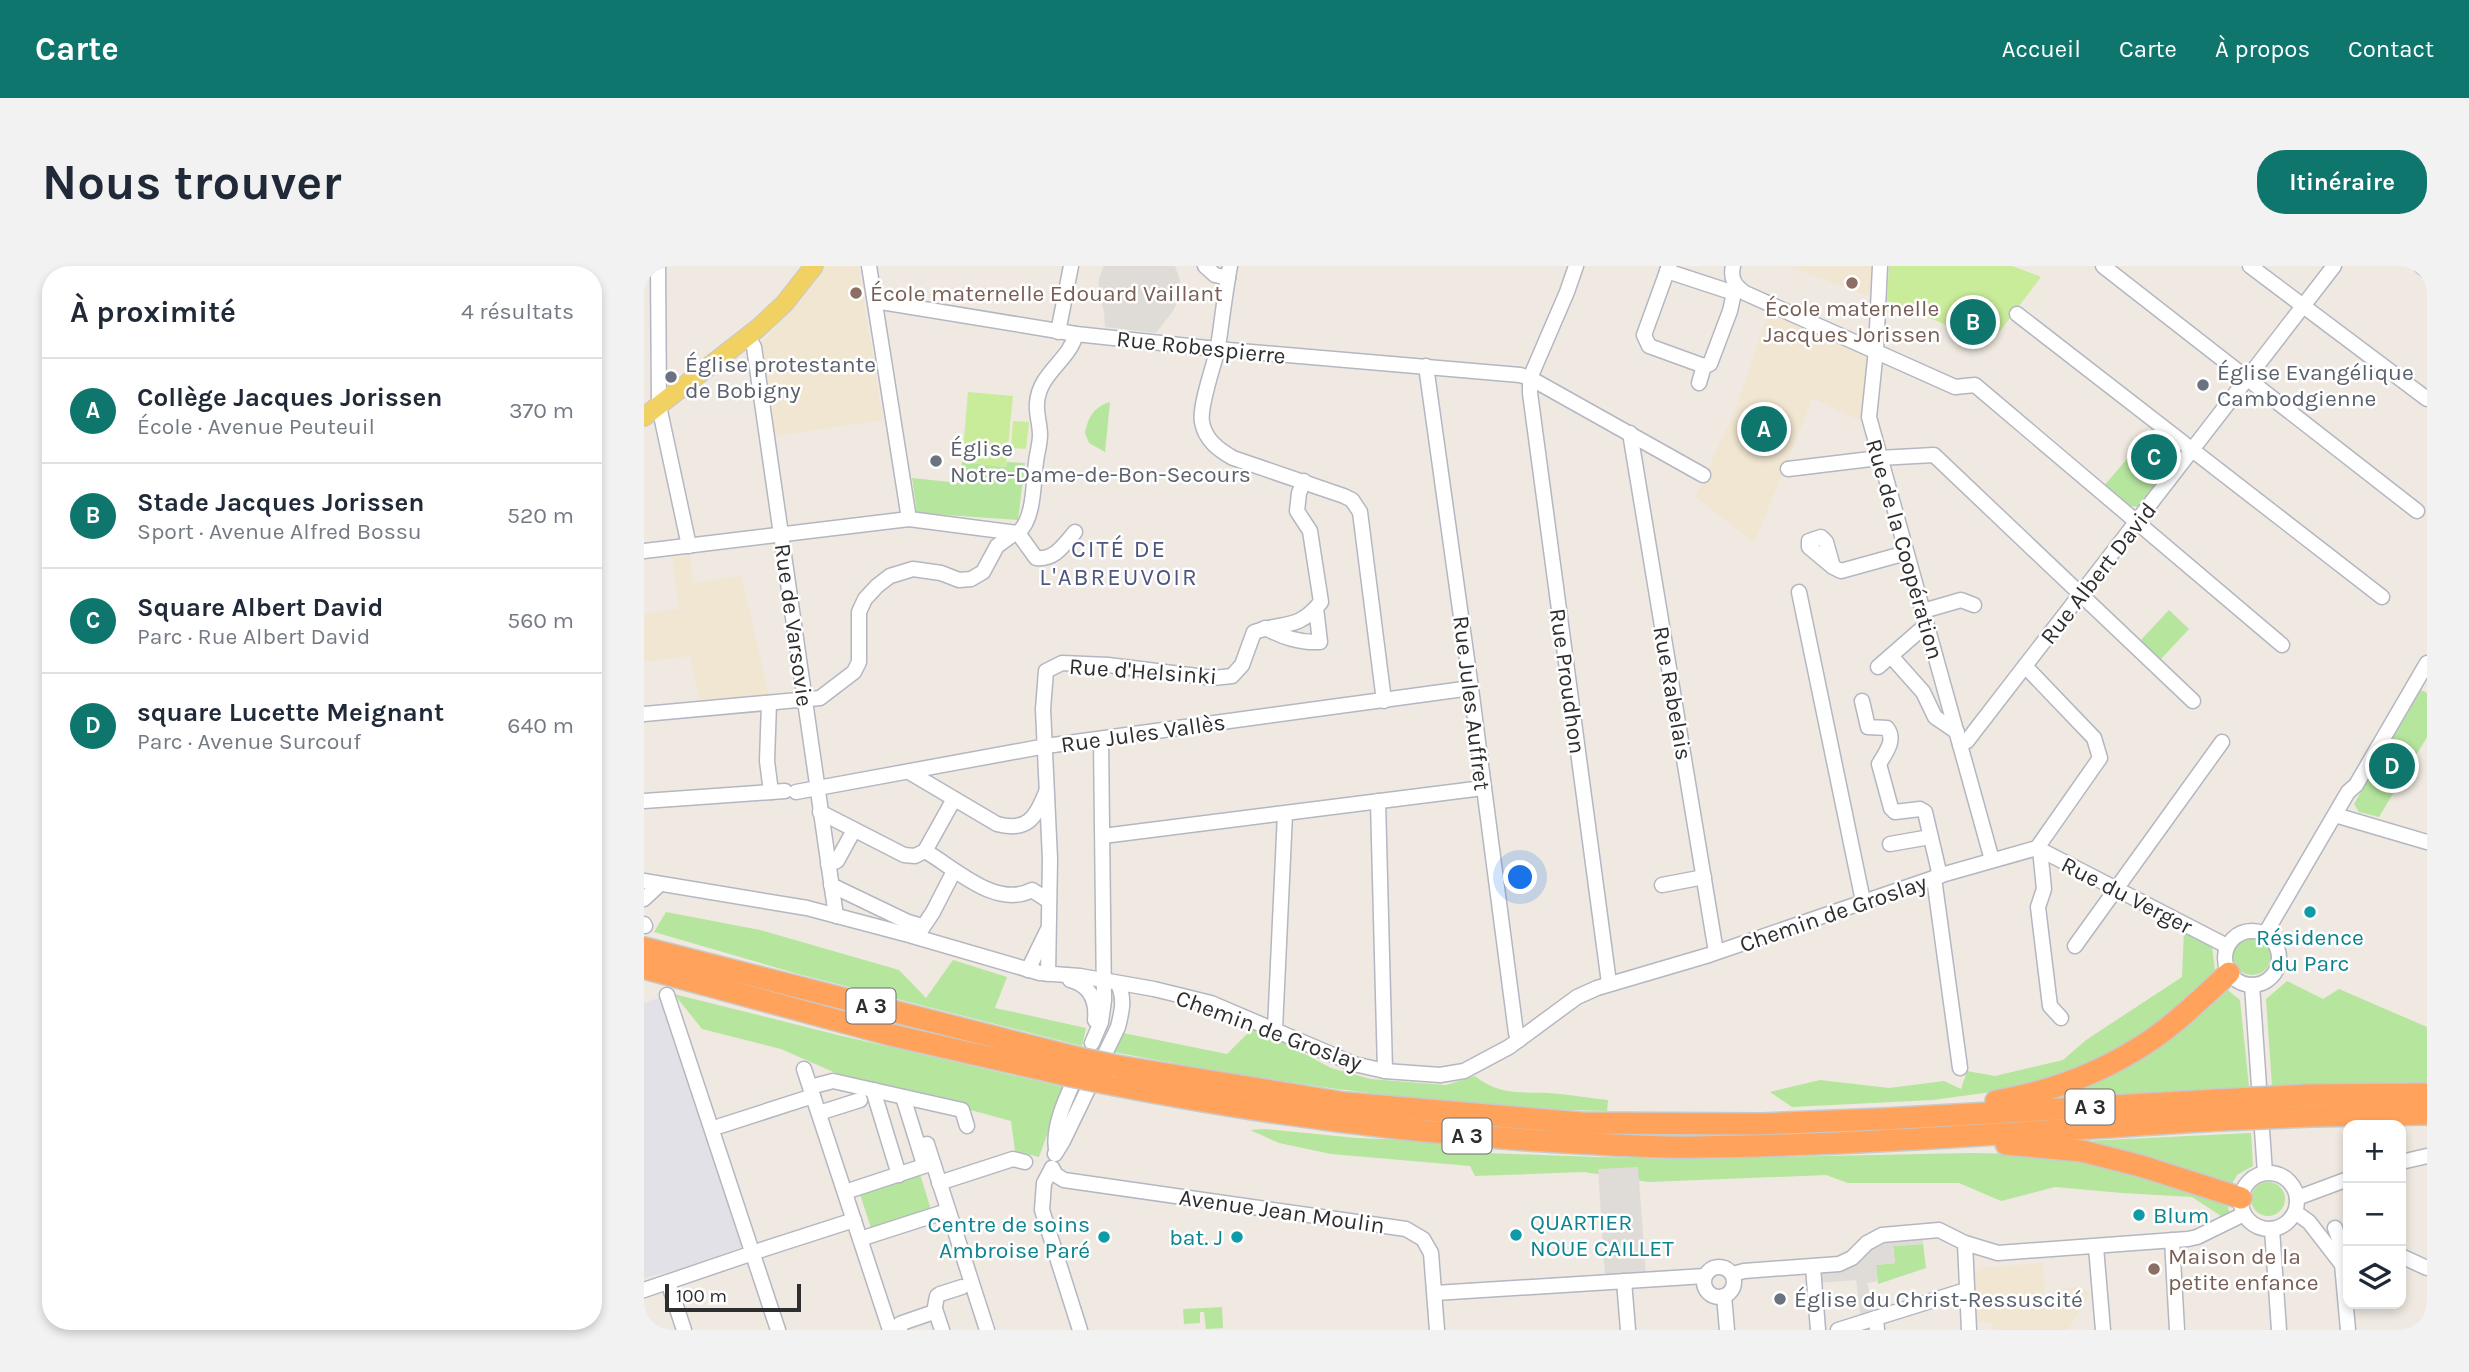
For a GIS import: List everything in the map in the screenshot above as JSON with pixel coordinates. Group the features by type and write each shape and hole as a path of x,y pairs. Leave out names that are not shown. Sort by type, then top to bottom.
{"highway":[{"path":"644,938 657,942 668,953"},
{"name":"A 3","path":"644,948 1070,1066"},
{"name":"A 3","path":"644,968 903,1038 1070,1066 1111,1075 1205,1103 1364,1125 1522,1140 1696,1147 1886,1141 1985,1135 2219,1110"},
{"path":"1963,1114 1991,1101 2019,1097 2081,1077 2115,1062 2151,1040 2181,1017 2229,973"},
{"path":"644,984 679,988 695,981"},
{"name":"A 3","path":"1111,1075 1345,1102 1581,1123 1762,1124 1963,1114 2219,1110 2427,1094"},
{"name":"A 3","path":"2310,1105 2427,1114"},
{"path":"1985,1135 2005,1144 2082,1151 2141,1166 2243,1206"}],"main road":[{"path":"644,417 748,336 784,304 814,266"}],"street":[{"path":"657,266 659,406 689,546"},
{"path":"869,266 909,519"},
{"path":"1058,332 1071,266"},
{"path":"1205,266 1215,275 1229,272 1202,421 1208,436 1216,448 1233,458 1345,496 1352,500 1360,512 1384,701"},
{"path":"1576,266 1530,378 1703,475"},
{"path":"1733,266 1731,274 1736,288 1710,364 1704,366 1649,346 1644,335 1668,268 1736,288 1955,387 1975,385 2282,645"},
{"name":"Rue de la Coopération","path":"1880,266 1876,350 1869,417 1959,738"},
{"path":"2103,266 2417,511"},
{"path":"2250,266 2427,399"},
{"path":"2421,266 2427,271"},
{"name":"Rue Albert David","path":"1959,738 1967,741 2333,268"},
{"name":"Rue Robespierre","path":"874,301 1058,332 1530,378"},
{"path":"2017,314 2382,597"},
{"path":"644,330 659,327"},
{"path":"644,714 820,698 855,672 859,662 859,612 864,599 890,576 913,569 941,573 959,580 971,579 983,572 997,546 1025,527 1036,481 1035,463 1040,437 1037,400 1041,385 1074,344 1076,334"},
{"name":"Rue de Varsovie","path":"748,336 754,346 836,916"},
{"name":"Rue Jules Auffret","path":"1426,366 1519,1040"},
{"path":"1699,383 1704,366"},
{"name":"Rue Proudhon","path":"1530,378 1609,983"},
{"name":"Rue Rabelais","path":"1630,433 1716,953"},
{"path":"1788,469 1879,458 1934,455 2193,701"},
{"path":"1265,628 1297,623 1308,618 1321,602 1310,531 1297,511 1299,493 1304,481"},
{"path":"644,551 909,519 1017,533 1036,558 1041,559 1053,555 1074,532"},
{"path":"1833,567 1837,571 1845,571 1906,553"},
{"path":"1799,592 1863,901"},
{"path":"1878,667 1924,618 1961,600 1974,605"},
{"path":"1265,628 1284,638 1308,643 1320,642 1316,608"},
{"name":"Rue d'Helsinki","path":"1046,746 1043,709 1046,671 1062,663 1108,665 1213,678 1232,676 1242,665 1254,632 1265,628"},
{"path":"2348,792 2349,782 2427,650"},
{"path":"1891,656 1923,692 1935,717 1959,738 1992,860"},
{"path":"2265,934 2318,841 2348,792 2356,785 2427,663"},
{"path":"2025,666 2094,738 2100,758 2035,849 2044,889 2038,907 2049,1006 2061,1018"},
{"name":"Rue Jules Vallès","path":"644,801 817,790 1046,746 1471,688"},
{"path":"1862,701 1868,727 1887,728 1891,733 1891,741 1880,764 1891,807 1895,812 1920,809 1925,812 1937,877 1960,1068"},
{"path":"769,703 767,761 784,792"},
{"path":"1056,1150 1054,1138 1070,1090 1101,1022 1104,1000 1111,983 1101,740"},
{"path":"2075,946 2222,742"},
{"path":"1046,746 1051,859 1048,974 1080,982 1089,989 1096,1013 1092,1043"},
{"path":"909,772 997,824 1007,827 1021,825 1034,818 1048,786"},
{"path":"1103,836 1483,788"},
{"path":"820,812 904,855 915,856 925,851 954,799"},
{"path":"1378,800 1385,1071"},
{"path":"1275,1030 1285,814"},
{"path":"2335,815 2427,842"},
{"path":"1028,822 1049,836"},
{"path":"828,863 837,862 854,830"},
{"path":"1890,844 1930,837"},
{"name":"Chemin de Groslay","path":"644,881 807,908 920,932 1028,970 1144,987 1211,1003 1354,1064 1385,1071 1451,1074 1464,1071 1519,1040 1577,997 1609,983 1716,953 1863,901 2035,849"},
{"name":"Rue du Verger","path":"2035,849 2227,946"},
{"path":"925,851 954,871 1000,895 1013,896 1032,890 1051,859"},
{"path":"831,885 908,922 920,932 954,871"},
{"path":"1662,885 1704,877"},
{"path":"644,899 660,884"},
{"path":"1032,890 1049,901"},
{"path":"1028,970 1049,927"},
{"path":"2247,932 2265,934 2275,942 2279,953 2278,967 2270,980 2252,985 2239,982 2224,964 2227,946 2235,937 2247,932"},
{"path":"1111,983 1123,995 1118,1027"},
{"path":"2252,985 2265,1173"},
{"path":"1080,1330 1042,1210 1044,1183 1052,1168 1051,1162 1056,1150 1063,1141 1132,999 1144,987"},
{"path":"667,995 757,1251 778,1330"},
{"path":"804,1069 890,1330"},
{"path":"720,1126 812,1091 833,1080 962,1110 967,1126"},
{"path":"873,1090 899,1174"},
{"path":"903,1097 929,1165 939,1183 987,1330"},
{"path":"819,1113 860,1100"},
{"path":"927,1144 929,1165"},
{"path":"2406,1161 2427,1156"},
{"path":"939,1183 1013,1159 1025,1162"},
{"path":"845,1192 929,1165"},
{"name":"Avenue Jean Moulin","path":"1052,1168 1056,1175 1064,1180 1406,1229 1423,1239 1430,1253 1437,1330"},
{"path":"1733,1274 1839,1264 1852,1258 1867,1243 1882,1235 1939,1230 1965,1243 1998,1253 2197,1237 2243,1206 2249,1182 2265,1173 2282,1176 2294,1190 2296,1205 2341,1264"},
{"path":"2243,1206 2255,1225 2272,1228 2284,1224 2296,1205 2343,1182"},
{"path":"860,1239 947,1211"},
{"path":"644,1290 854,1220"},
{"path":"2309,1222 2343,1236 2341,1264 2348,1330"},
{"path":"2272,1228 2279,1330"},
{"path":"2172,1240 2177,1330"},
{"path":"1965,1243 1969,1330"},
{"path":"2096,1247 2103,1330"},
{"path":"2406,1258 2427,1268"},
{"path":"1435,1293 1705,1276 1716,1266 1726,1267 1733,1274 1733,1290 1724,1296 1715,1296 1707,1291 1705,1276"},
{"path":"1813,1267 1818,1330"},
{"path":"1624,1281 1628,1330"},
{"path":"668,1282 684,1330"},
{"path":"942,1330 935,1309 937,1296 962,1287"},
{"path":"1838,1330 1876,1324 1966,1290"},
{"path":"1724,1296 1727,1330"},
{"path":"900,1330 902,1322 931,1313 935,1309"}],"shaded area":[{"path":"827,266 858,266 883,420 775,436 762,343"},
{"path":"1104,266 1175,266 1180,280 1180,296 1173,311 1156,333 1105,327 1098,291"},
{"name":"École maternelle Jacques Jorissen","path":"1788,266 1872,266 1870,297"},
{"path":"1769,310 1864,354 1867,362 1860,421 1813,398 1754,543 1695,496 1735,411"},
{"path":"689,552 693,583 741,576 769,695 700,701 690,656 644,662 644,614 679,609 672,554"},
{"path":"661,997 745,1246 677,1270 644,1278 644,1003"},
{"path":"1638,1167 1646,1274 1605,1277 1598,1169"},
{"path":"1923,1238 1923,1244 1893,1246 1895,1263 1876,1265 1878,1281 1867,1283 1876,1314 1861,1320 1856,1280 1818,1283 1818,1274 1850,1266 1867,1255 1880,1240"},
{"path":"2043,1263 2045,1297 2060,1296 2060,1289 2081,1287 2090,1293 2068,1330 1995,1330 1991,1323 1975,1321 1973,1272 1978,1272 1977,1268"}],"green space":[{"path":"1889,266 2012,266 2041,277 1991,343 1887,301"},
{"path":"968,392 1013,396 1006,467 962,462"},
{"path":"1110,402 1105,452 1089,443 1085,433 1093,413"},
{"path":"1013,421 1029,422 1026,449 1011,448"},
{"path":"2152,429 2173,444 2177,459 2139,507 2130,506 2104,486"},
{"path":"962,462 1006,467 1007,462 1025,463 1018,520 917,513 912,478 960,483"},
{"path":"2169,610 2189,629 2160,660 2140,641"},
{"path":"2421,690 2427,693 2427,737 2379,817 2359,812 2354,804"},
{"path":"666,912 760,930 899,970 926,998 953,960 1007,977 995,1008 1086,1028 1082,1046 798,974 654,932"},
{"path":"2184,930 2212,946 2216,979 2134,1044 2080,1070 2013,1089 1933,1100 1792,1107 1770,1092 1820,1080 1889,1088 1944,1081 1961,1089 1967,1071 1995,1076 2063,1060 2086,1040 2182,977"},
{"path":"2252,937 2266,942 2271,956 2266,970 2252,975 2238,970 2233,956 2238,942"},
{"path":"2287,981 2323,999 2339,989 2427,1027 2427,1082 2272,1086 2266,999"},
{"path":"2224,987 2240,1000 2249,1087 2019,1102 2077,1086"},
{"path":"674,994 1064,1087 1039,1157 1015,1151 1011,1121 838,1074 781,1049 702,1029"},
{"path":"1254,1027 1331,1068 1371,1079 1446,1085 1475,1076 1492,1087 1510,1091 1608,1100 1607,1111 1544,1109 1359,1092 1113,1052 1123,1033 1227,1054"},
{"path":"1265,1129 1357,1138 1453,1142 1488,1153 1596,1157 1685,1159 2038,1154 2098,1161 2226,1201 2230,1214 2221,1216 2192,1197 2055,1187 2001,1201 1959,1183 1848,1183 1826,1175 1648,1182 1584,1172 1475,1176 1470,1166 1331,1154 1279,1143 1250,1130"},
{"path":"2251,1133 2253,1166 2237,1175 2229,1189 2063,1142"},
{"path":"920,1174 931,1210 874,1230 871,1228 860,1194"},
{"path":"2268,1182 2280,1187 2285,1199 2280,1211 2268,1216 2256,1211 2251,1199 2256,1187"},
{"path":"1923,1244 1926,1268 1878,1284 1876,1265 1895,1263 1893,1246"},
{"path":"1222,1307 1223,1328 1206,1329 1204,1312 1200,1312 1200,1323 1184,1324 1183,1309"}],"place":[{"name":"École maternelle Jacques Jorissen","path":"1852,283"},
{"name":"École maternelle Edouard Vaillant","path":"856,293"},
{"name":"Stade Jacques Jorissen","path":"1973,322"},
{"name":"Église protestante de Bobigny","path":"671,377"},
{"name":"Église Evangélique Cambodgienne","path":"2203,385"},
{"name":"Collège Jacques Jorissen","path":"1764,429"},
{"name":"Square Albert David","path":"2154,457"},
{"name":"Église Notre-Dame-de-Bon-Secours","path":"936,461"},
{"name":"square Lucette Meignant","path":"2392,766"},
{"name":"Résidence du Parc","path":"2310,912"},
{"name":"Blum","path":"2139,1215"},
{"name":"QUARTIER NOUE CAILLET","path":"1516,1235"},
{"name":"Centre de soins Ambroise Paré","path":"1104,1237"},
{"name":"bat. J","path":"1237,1237"},
{"name":"Maison de la petite enfance","path":"2154,1269"},
{"name":"Église du Christ-Ressuscité","path":"1780,1299"}],"district":[{"name":"CITÉ DE L'ABREUVOIR","path":"1119,563"}]}
